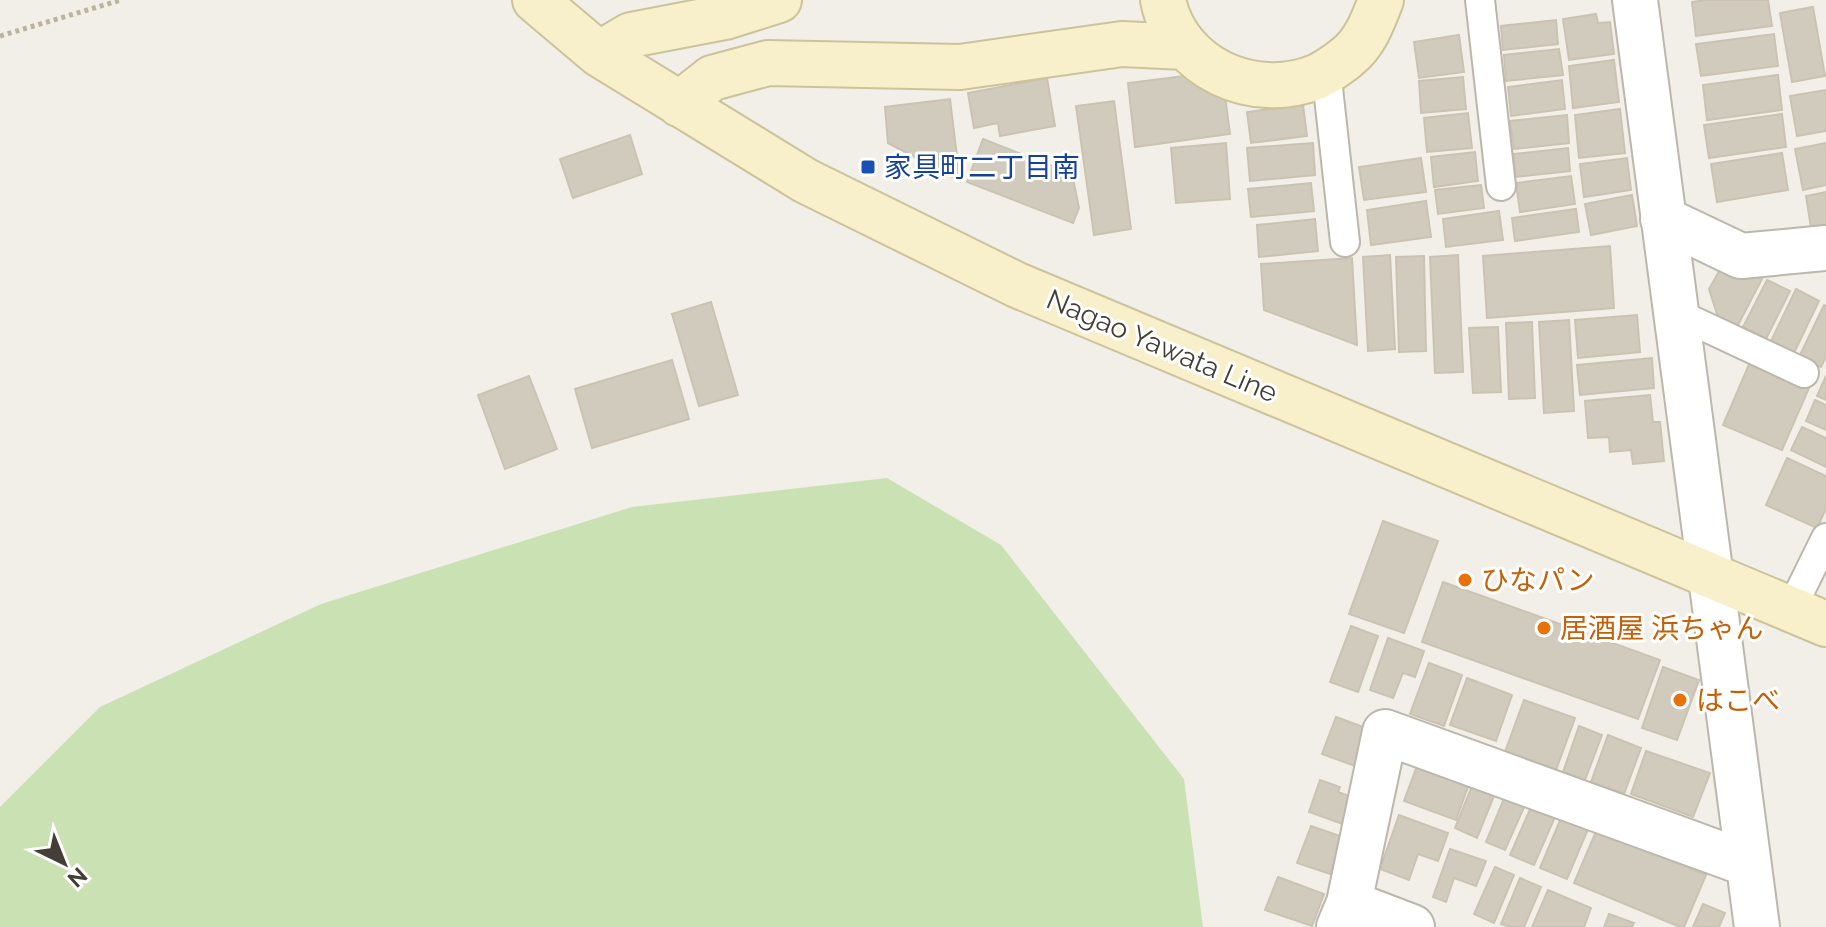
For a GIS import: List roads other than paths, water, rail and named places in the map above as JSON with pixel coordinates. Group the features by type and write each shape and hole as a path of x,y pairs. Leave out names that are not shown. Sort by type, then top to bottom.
{"main road":[{"name":"Nagao Yawata Line","path":"535,0 599,54 806,181 1017,285 1808,616"},
{"path":"599,54 631,35 725,17 779,0"},
{"path":"1163,0 1166,16 1185,47 1213,71 1247,84 1283,85 1318,76 1349,56 1376,14 1406,0"},
{"path":"679,104 712,78 768,63 960,67 1122,44 1185,47"}],"street":[{"path":"1635,0 1757,927"},
{"path":"1663,219 1741,256 1826,248"},
{"path":"1412,927 1344,915 1385,732 1748,864"}],"lane":[{"path":"1480,0 1501,186"},
{"path":"1326,70 1345,242"},
{"path":"1676,313 1804,373"},
{"path":"1808,616 1826,538"}],"place":[{"name":"家具町二丁目南","path":"868,167"},
{"name":"ひなパン","path":"1465,580"},
{"name":"居酒屋 浜ちゃん","path":"1544,628"},
{"name":"はこべ","path":"1680,700"}]}
